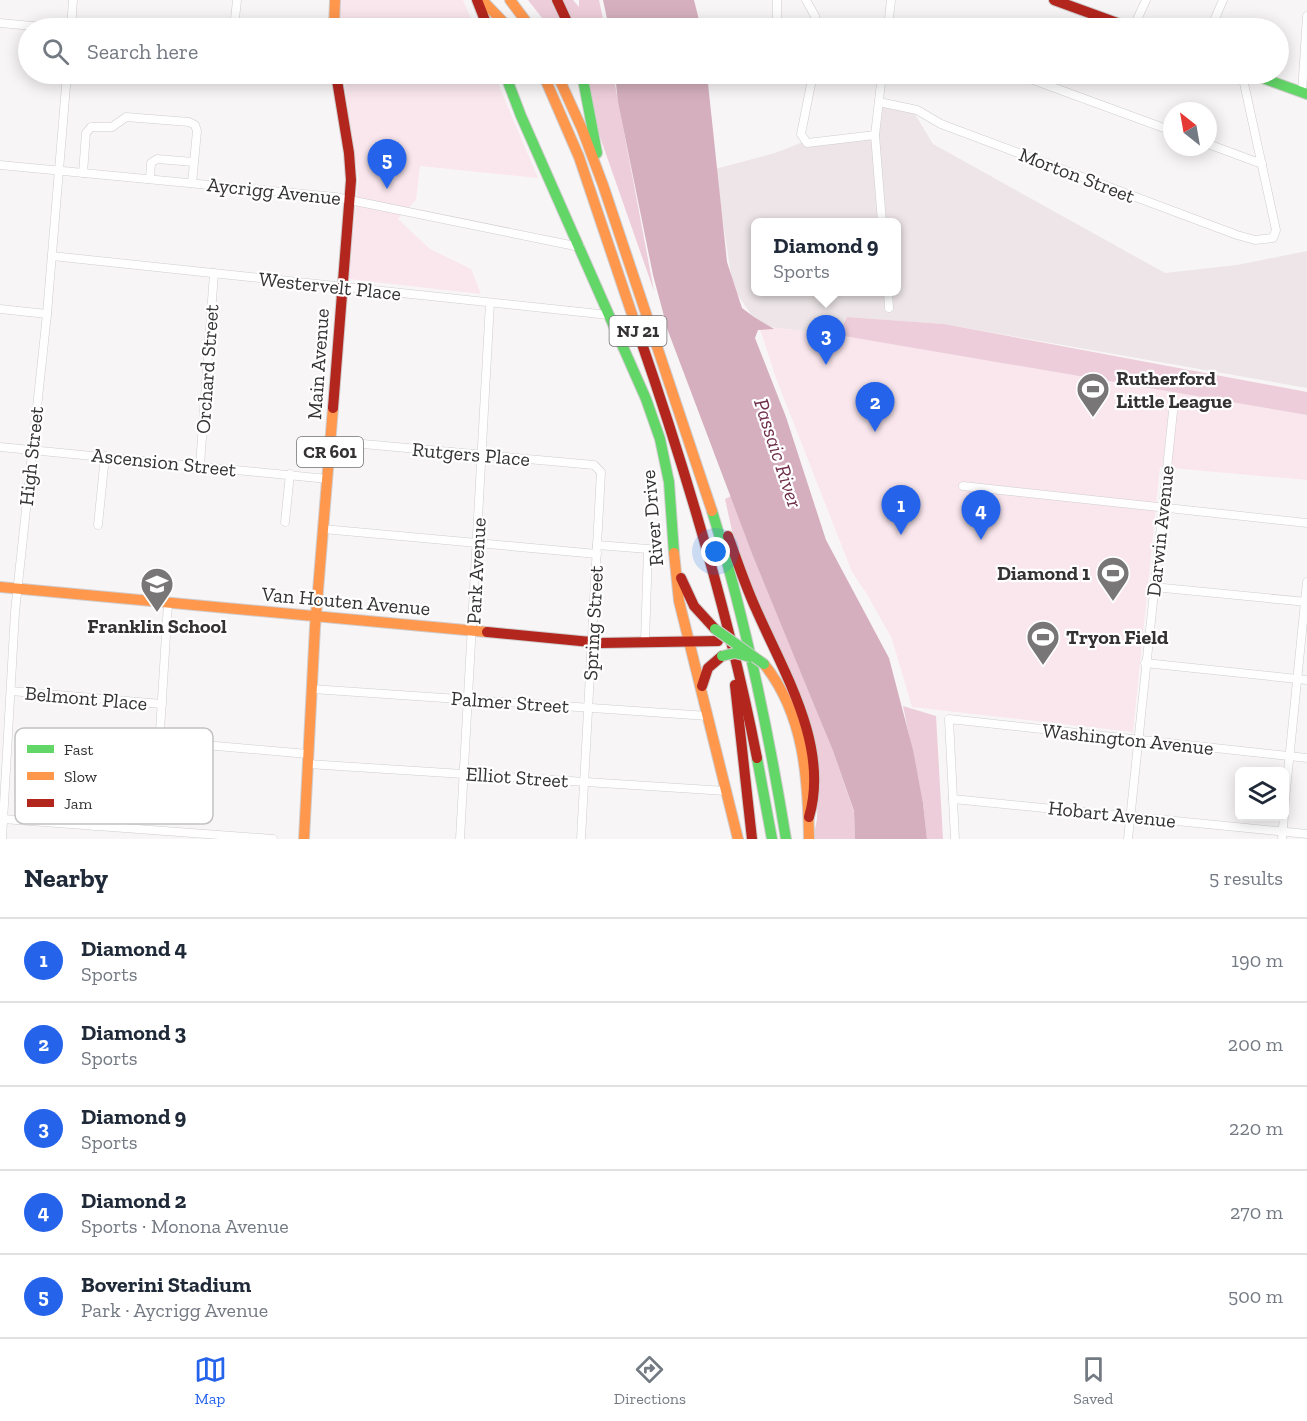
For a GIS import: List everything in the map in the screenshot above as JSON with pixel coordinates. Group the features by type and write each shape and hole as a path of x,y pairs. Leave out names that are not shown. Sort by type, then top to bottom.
{"main road":[{"path":"334,18 335,0"},
{"path":"510,0 524,18"},
{"path":"557,0 565,18"},
{"path":"1054,0 1068,2 1107,18"},
{"path":"485,1 487,18"},
{"path":"485,1 500,18"},
{"path":"485,1 504,18"},
{"name":"Main Avenue","path":"303,839 316,616 351,165 337,84"},
{"name":"River Drive","path":"509,84 646,399 660,439 669,482 677,591 738,839"},
{"name":"NJ 21","path":"547,84 573,144 667,415 699,518 724,609 751,724 772,839"},
{"name":"NJ 21","path":"562,84 576,115 606,199 706,491 741,617 765,722 786,838"},
{"path":"584,84 606,199"},
{"path":"1279,84 1304,93"},
{"path":"668,378 704,463 743,578 800,704 813,768 814,798 809,817"},
{"path":"676,559 692,605 715,629 764,664 782,686 795,718 803,758 809,839"},
{"name":"Van Houten Avenue","path":"0,587 592,642 718,641 744,650"},
{"path":"724,609 752,839"},
{"path":"702,694 705,673 711,663 722,656 742,654 764,664"}],"street":[{"path":"72,18 73,0"},
{"path":"235,18 237,0"},
{"path":"777,0 777,18"},
{"path":"806,0 816,18"},
{"path":"890,18 891,0"},
{"path":"1137,18 1146,0"},
{"path":"1215,18 1223,0"},
{"path":"1304,93 1307,16"},
{"path":"0,23 18,25"},
{"name":"High Street","path":"2,839 17,589 47,314 66,84"},
{"path":"811,84 801,134 803,140 807,142 875,135"},
{"path":"881,84 875,135 882,218"},
{"path":"1044,84 1163,128"},
{"path":"1244,84 1262,164"},
{"name":"Morton Street","path":"879,102 917,110 941,124 1237,235 1263,240 1273,238 1275,234 1262,164"},
{"path":"82,173 88,130 94,126 112,127 126,117 192,123 197,131 192,183"},
{"path":"1217,147 1262,164"},
{"path":"150,179 152,163 157,159 194,162"},
{"name":"Aycrigg Avenue","path":"0,165 349,199 580,248"},
{"name":"Westervelt Place","path":"52,256 609,315"},
{"name":"Orchard Street","path":"200,465 214,273"},
{"path":"888,296 889,308"},
{"name":"Park Avenue","path":"460,839 490,303"},
{"path":"0,309 47,314"},
{"name":"Darwin Avenue","path":"1128,839 1174,402"},
{"name":"Rutgers Place","path":"330,441 594,465 601,472 601,478"},
{"name":"Ascension Street","path":"0,447 328,479"},
{"path":"98,525 105,456"},
{"path":"285,522 290,474"},
{"name":"Spring Street","path":"581,839 601,478"},
{"path":"963,486 1307,523"},
{"path":"323,529 597,550 648,549 645,642"},
{"path":"1288,767 1307,582"},
{"path":"1153,587 1306,601"},
{"path":"162,704 168,603"},
{"path":"1145,663 1307,680"},
{"name":"Palmer Street","path":"312,689 708,716"},
{"name":"Belmont Place","path":"11,691 162,704"},
{"name":"Elliot Street","path":"160,728 162,704"},
{"name":"Washington Avenue","path":"953,799 949,719 1307,758"},
{"name":"Elliot Street","path":"213,747 308,759 464,774 726,791"},
{"path":"953,799 955,839"},
{"name":"Hobart Avenue","path":"953,799 1130,816 1282,835 1307,834"},
{"path":"3,819 15,820"},
{"path":"68,824 273,839"},
{"path":"303,839 312,839"}],"shaded area":[{"path":"340,0 463,0 471,18 341,18"},
{"path":"528,0 573,0 579,7 579,0 599,0 603,18 542,18"},
{"path":"345,84 498,84 538,178 420,166 416,200 398,219 430,249 471,269 481,294 348,279 359,177 352,146"},
{"path":"579,84 615,84 654,291 586,97"},
{"path":"880,99 910,106 933,144 1165,273 1237,265 1307,251 1307,388 944,324 847,317 838,335 759,326 733,288 715,169 775,153 803,142 877,130"},
{"path":"847,317 944,324 1307,392 1307,415 838,335"},
{"path":"759,326 839,335 1307,415 1307,480 1160,467 1133,732 912,707 892,639 852,572 776,378"},
{"path":"731,496 833,751 854,812 855,839 813,839 817,819 818,785 756,597 735,544 725,499"},
{"path":"903,706 936,716 943,839 927,839 923,803"}],"water":[{"path":"603,0 694,0 698,18 607,18"},
{"name":"Passaic River","path":"616,84 708,84 727,262 742,308 774,329 758,330 755,338 786,417 826,540 889,658 913,750 927,839 855,839 854,811 833,751 753,556 668,331 653,275"}],"traffic: fast":[{"path":"509,84 646,399 660,439 669,482 674,553"},
{"path":"584,84 597,153"},
{"path":"1279,84 1307,94"},
{"path":"712,511 755,674 786,839"},
{"path":"715,629 764,664"},
{"path":"722,656 735,653 750,657"},
{"path":"757,758 772,839"}],"traffic: slow":[{"path":"334,18 335,0"},
{"path":"482,0 499,18"},
{"path":"510,0 524,18"},
{"path":"547,84 579,157 639,335"},
{"path":"562,84 582,129 603,185 712,511"},
{"path":"304,839 315,627 333,408"},
{"path":"674,553 679,601 738,839"},
{"path":"0,587 487,632"},
{"path":"764,664 777,683 796,725 805,770 809,839"}],"traffic: jam":[{"path":"477,0 484,18"},
{"path":"557,0 565,18"},
{"path":"1054,0 1104,18"},
{"path":"333,408 351,180 338,84"},
{"path":"639,335 706,545 734,651 757,758"},
{"path":"728,536 752,600 790,683 809,736 814,790 809,817"},
{"path":"681,578 694,606 715,629"},
{"path":"487,632 601,643 718,641"},
{"path":"702,686 708,668 722,656"},
{"path":"735,685 752,839"}],"place":[{"name":"Boverini Stadium","path":"387,189"},
{"name":"Diamond 9","path":"826,365"},
{"name":"Rutherford Little League","path":"1093,418"},
{"name":"Diamond 3","path":"875,432"},
{"name":"Diamond 4","path":"901,535"},
{"name":"Diamond 2","path":"981,540"},
{"name":"Diamond 1","path":"1113,602"},
{"name":"Franklin School","path":"157,613"},
{"name":"Tryon Field","path":"1043,666"}]}
